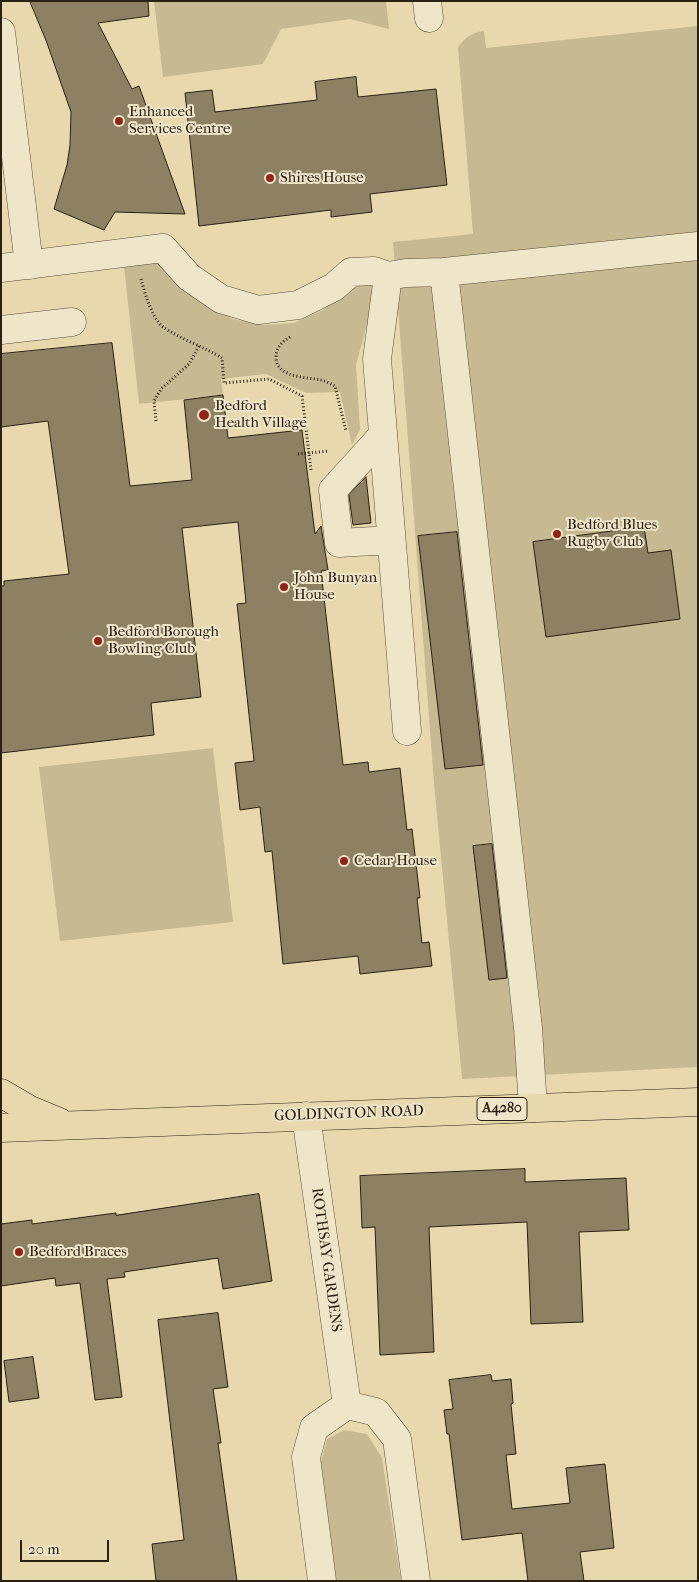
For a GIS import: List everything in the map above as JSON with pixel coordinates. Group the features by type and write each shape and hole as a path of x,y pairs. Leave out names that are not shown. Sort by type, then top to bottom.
{"main road":[{"name":"A4280","path":"1,1093 30,1110 65,1125"},
{"name":"GOLDINGTON ROAD","path":"1,1128 698,1102"}],"street":[{"path":"1,32 30,265"},
{"path":"1,268 163,248 189,277 221,299 258,310 298,305 334,288 351,272 374,271 388,276 406,273 444,272 698,246"},
{"path":"444,272 528,1028 533,1108"},
{"path":"388,276 377,359 407,731"},
{"path":"1,330 72,322"},
{"path":"382,436 333,490 339,543 391,540"},
{"name":"ROTHSAY GARDENS","path":"306,1116 347,1405"},
{"path":"322,1581 306,1456 314,1428 347,1405 376,1412 397,1439 416,1581"}],"path":[{"path":"136,252 146,297 160,325 199,346 211,350 222,358 224,383 269,379 302,396 312,471"},
{"path":"291,336 280,344 276,352 276,362 282,369 292,375 323,380 335,386 346,432"},
{"path":"156,422 154,401 161,389 189,364 199,346"},
{"path":"298,454 334,450"}],"shaded area":[{"path":"154,1 386,1 389,29 350,19 281,29 263,64 163,77"},
{"name":"Bedford Blues Rugby Club","path":"698,26 698,1067 462,1079 434,783 393,242 473,234 458,47 469,36 484,31 486,48"},
{"path":"152,262 163,263 207,305 232,319 264,325 294,323 323,310 356,281 377,287 356,365 360,430 352,445 340,392 306,393 266,374 221,379 223,395 139,404 124,266"},
{"path":"213,748 233,922 60,941 39,767"},
{"path":"344,1430 367,1434 382,1458 401,1581 333,1581 319,1469 327,1439"}],"building":[{"name":"Enhanced Services Centre","path":"30,1 148,1 149,16 98,23 132,89 139,86 185,214 115,212 104,230 54,209 67,165 71,112"},
{"name":"Shires House","path":"356,77 358,97 436,89 447,185 370,194 372,212 331,217 331,210 199,226 185,93 212,90 215,112 317,100 315,82"},
{"path":"112,343 130,486 192,480 184,400 223,395 228,438 302,430 315,534 321,526 328,570 321,571 343,765 368,762 369,772 400,768 407,830 412,829 420,898 417,898 422,943 429,942 432,966 360,974 358,956 283,964 272,851 265,852 260,807 240,810 235,763 254,761 237,604 246,603 238,522 182,528 201,697 151,703 154,735 1,753 1,586 4,586 4,581 69,574 48,421 1,427 1,354"},
{"path":"366,477 371,523 353,525 349,495"},
{"path":"644,527 648,553 671,550 680,619 546,637 533,542"},
{"path":"457,532 483,765 445,769 418,536"},
{"path":"492,844 507,978 489,980 473,846"},
{"path":"525,1169 525,1182 626,1178 629,1230 579,1232 583,1322 531,1324 527,1222 429,1227 434,1352 380,1355 375,1227 362,1228 360,1176"},
{"path":"259,1194 272,1281 223,1289 218,1258 124,1272 125,1277 107,1279 122,1397 95,1400 80,1283 56,1286 55,1278 1,1286 1,1224 32,1220 32,1224 116,1213 116,1215"},
{"path":"218,1313 228,1387 213,1389 221,1443 218,1443 237,1581 156,1581 152,1544 184,1540 158,1320"},
{"path":"33,1357 39,1398 9,1402 4,1361"},
{"path":"491,1375 492,1381 511,1379 513,1403 511,1404 516,1454 506,1455 512,1509 570,1503 566,1468 605,1464 614,1548 580,1552 584,1581 528,1581 522,1533 462,1540 449,1434 447,1434 444,1410 453,1409 449,1380"}],"place":[{"name":"Enhanced Services Centre","path":"119,121"},
{"name":"Shires House","path":"270,178"},
{"name":"Bedford Health Village","path":"204,415"},
{"name":"Bedford Blues Rugby Club","path":"557,534"},
{"name":"John Bunyan House","path":"284,587"},
{"name":"Bedford Borough Bowling Club","path":"98,641"},
{"name":"Cedar House","path":"344,861"},
{"name":"Bedford Braces","path":"19,1252"}]}
